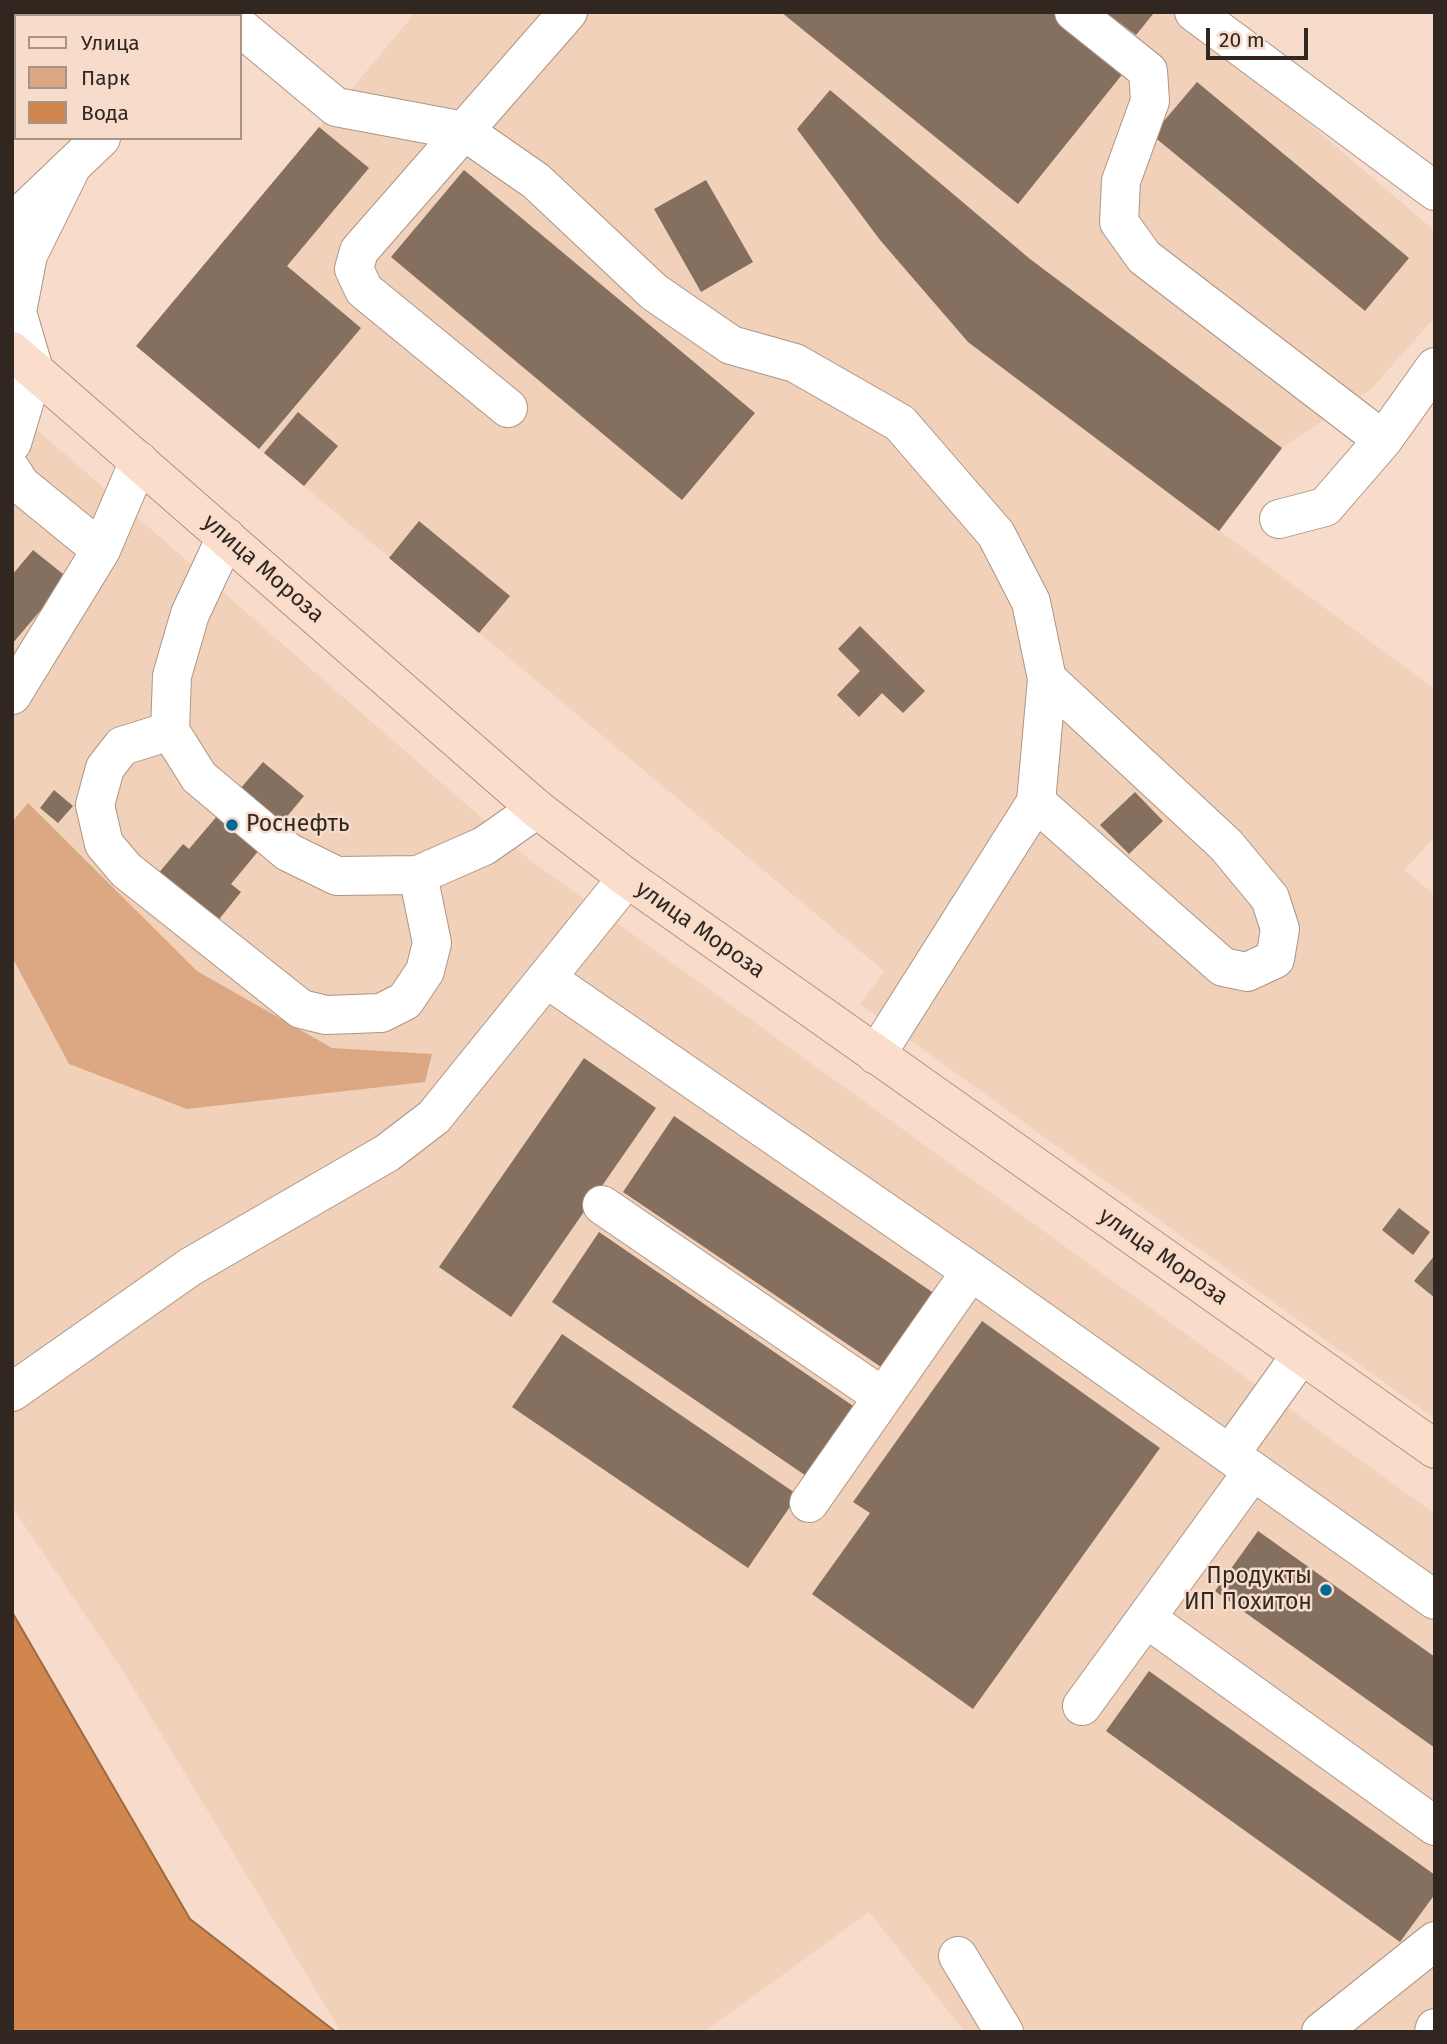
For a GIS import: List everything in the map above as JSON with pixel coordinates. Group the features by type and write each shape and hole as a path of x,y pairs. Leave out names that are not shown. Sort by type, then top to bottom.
{"main road":[{"name":"улица Мороза","path":"23,360 537,809 626,878 1435,1449"}],"street":[{"path":"508,408 364,290 354,269 359,251 568,12"},
{"path":"1074,12 1148,71 1150,101 1121,181 1119,222 1125,231 1144,257 1383,440"},
{"path":"1195,12 1435,191"},
{"path":"242,29 336,107 464,131 536,181 654,292 731,345 795,363 900,423 996,534 1031,602 1047,679 1036,802 876,1055"},
{"path":"12,223 99,140"},
{"path":"12,183 72,166"},
{"path":"12,443 23,360 17,312 28,255 72,166"},
{"path":"1279,519 1325,507 1383,440 1435,367"},
{"path":"12,695 101,550 139,461"},
{"path":"12,471 20,484 101,550"},
{"path":"226,537 186,626 172,676 170,731 199,777 288,852 337,876 418,875 484,846 537,809"},
{"path":"1036,802 1223,967 1247,972 1275,959 1280,929 1270,898 1226,845 1047,679"},
{"path":"170,731 122,746 105,768 95,805 104,844 126,870 301,1009 326,1015 381,1013 405,1000 425,971 432,943 418,875"},
{"path":"12,1392 190,1267 387,1153 434,1117 626,878"},
{"path":"546,978 971,1271 1435,1600"},
{"path":"602,1205 883,1397"},
{"path":"809,1503 971,1271"},
{"path":"1082,1706 1146,1618 1242,1463 1301,1355"},
{"path":"1146,1618 1435,1826"},
{"path":"1321,2032 1435,1941"},
{"path":"958,1956 1004,2032"}],"shaded area":[{"path":"416,12 1173,12 1232,58 1435,231 1435,317 1371,389 1282,448 1220,531 1435,689 1435,837 1404,870 1435,895 1435,1419 860,1004 884,971 136,346"},
{"path":"12,408 530,860 1435,1514 1435,2032 965,2032 869,1912 704,2032 341,2032 125,1674 12,1507"}],"green space":[{"path":"28,803 197,971 332,1048 432,1054 425,1082 187,1109 69,1064 12,957 12,822"}],"water":[{"path":"12,1612 190,1919 336,2032 12,2032"}],"building":[{"path":"781,12 1063,12 1129,66 1018,204"},
{"path":"1105,12 1151,12 1153,14 1136,35"},
{"path":"1197,82 1409,258 1365,311 1152,135"},
{"path":"830,90 1030,259 1282,448 1219,531 968,342 880,240 797,129"},
{"path":"319,127 369,168 287,266 361,328 259,449 136,346"},
{"path":"464,170 755,413 682,500 391,257"},
{"path":"706,180 753,262 701,292 654,209"},
{"path":"298,412 338,446 304,486 264,453"},
{"path":"419,521 510,596 479,633 389,558"},
{"path":"33,550 68,578 12,644 12,575"},
{"path":"860,626 925,691 903,713 882,693 859,717 837,695 860,671 838,649"},
{"path":"263,762 304,796 231,884 241,892 216,923 157,875 183,844 189,849"},
{"path":"54,790 73,806 58,823 40,808"},
{"path":"1135,792 1163,821 1129,854 1100,825"},
{"path":"584,1058 656,1108 511,1317 439,1267"},
{"path":"674,1116 935,1294 884,1369 623,1192"},
{"path":"1399,1208 1430,1232 1413,1255 1382,1230"},
{"path":"599,1232 859,1410 812,1480 552,1302"},
{"path":"1435,1255 1435,1298 1414,1281"},
{"path":"982,1321 1160,1448 973,1709 812,1594 870,1513 853,1502"},
{"path":"562,1334 798,1495 748,1568 512,1407"},
{"path":"1258,1531 1435,1657 1435,1748 1215,1591"},
{"path":"1149,1671 1435,1875 1435,1894 1400,1942 1106,1731"}],"place":[{"name":"Роснефть","path":"232,825"},
{"name":"Продукты ИП Похитон","path":"1326,1590"}]}
